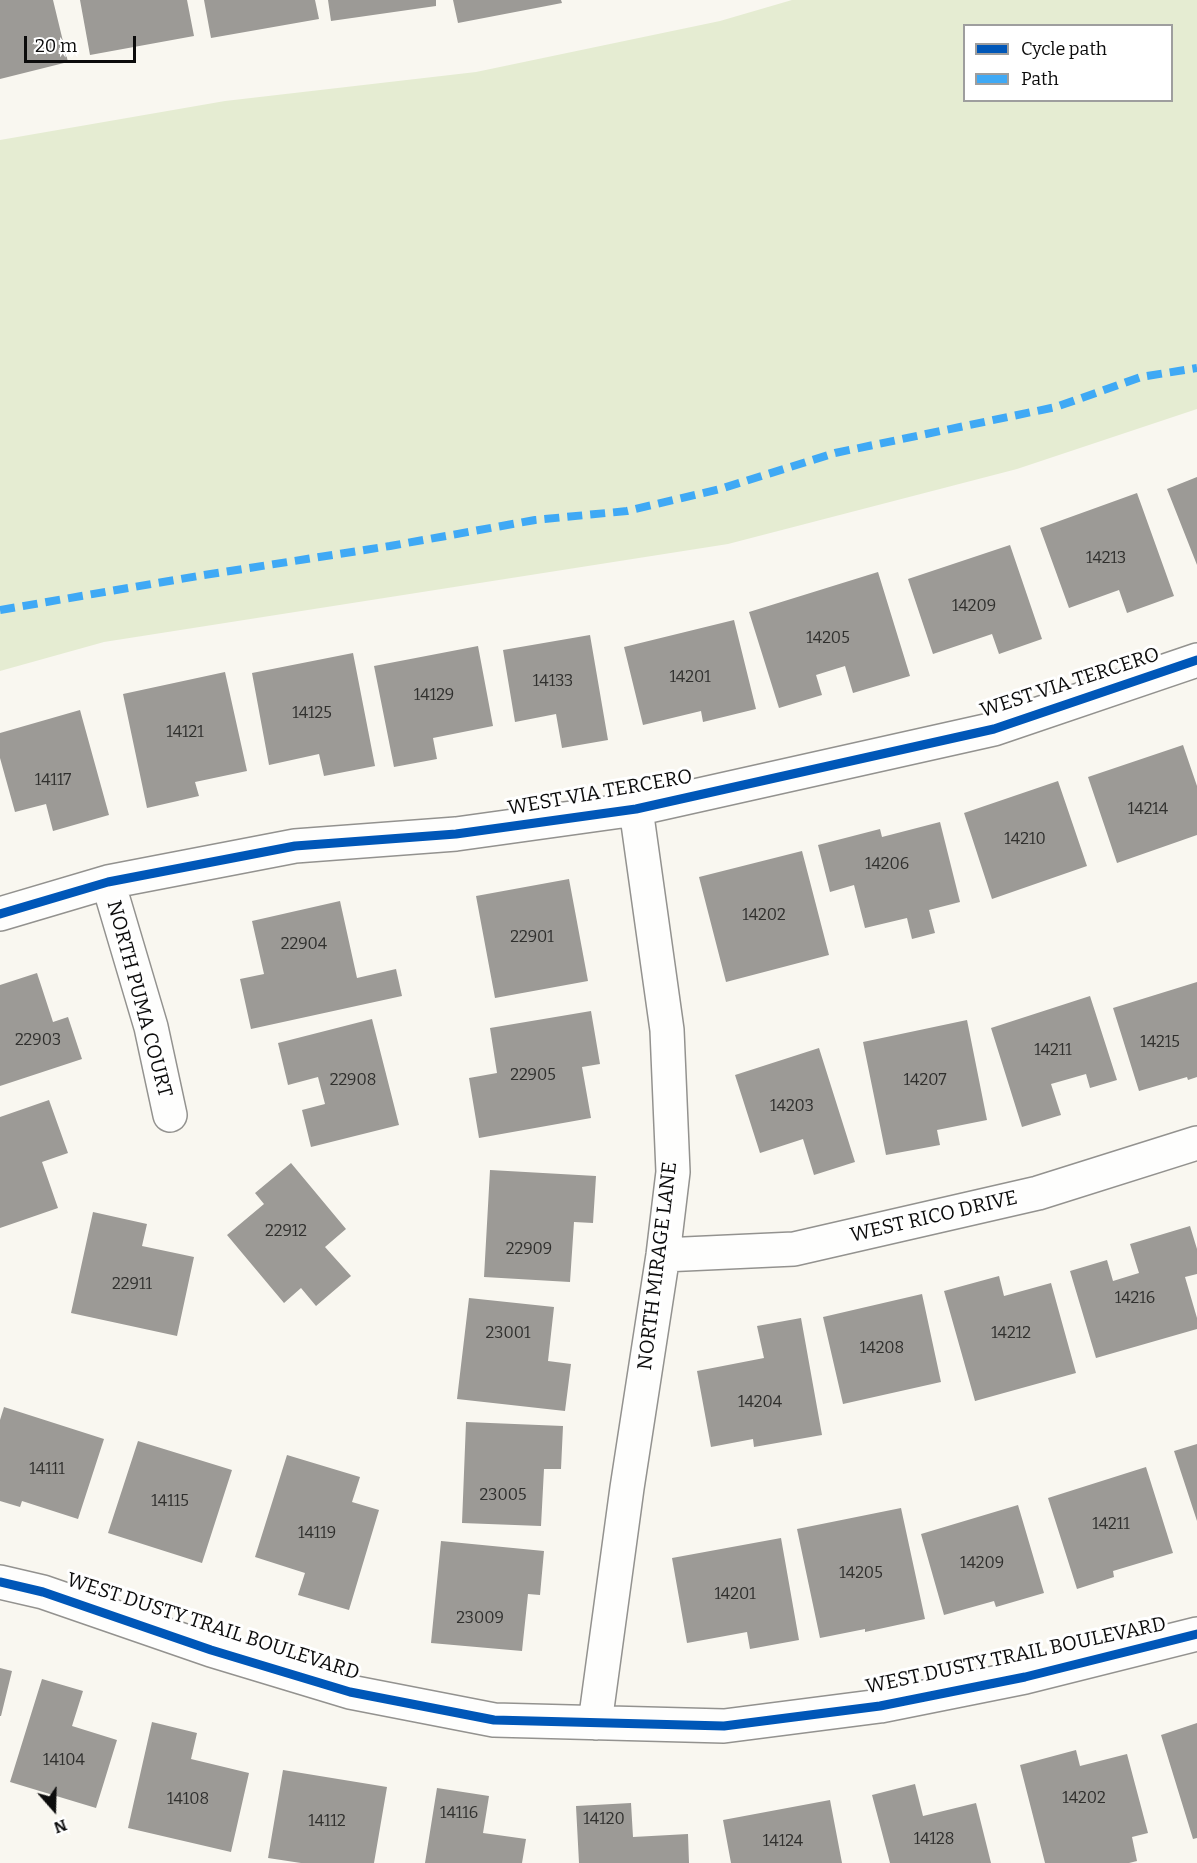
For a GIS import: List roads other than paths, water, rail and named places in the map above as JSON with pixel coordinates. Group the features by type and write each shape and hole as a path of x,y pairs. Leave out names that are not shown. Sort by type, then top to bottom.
{"street":[{"name":"WEST VIA TERCERO","path":"0,914 108,882 295,846 456,834 636,809 994,729 1197,660"},
{"name":"NORTH MIRAGE LANE","path":"595,1723 673,1172 667,1029 636,809"},
{"name":"NORTH PUMA COURT","path":"108,882 151,1027 170,1115"},
{"name":"WEST RICO DRIVE","path":"663,1255 794,1249 1038,1193 1197,1143"},
{"name":"WEST DUSTY TRAIL BOULEVARD","path":"0,1582 43,1592 211,1650 350,1692 494,1720 724,1726 880,1706 1025,1677 1197,1634"}]}
